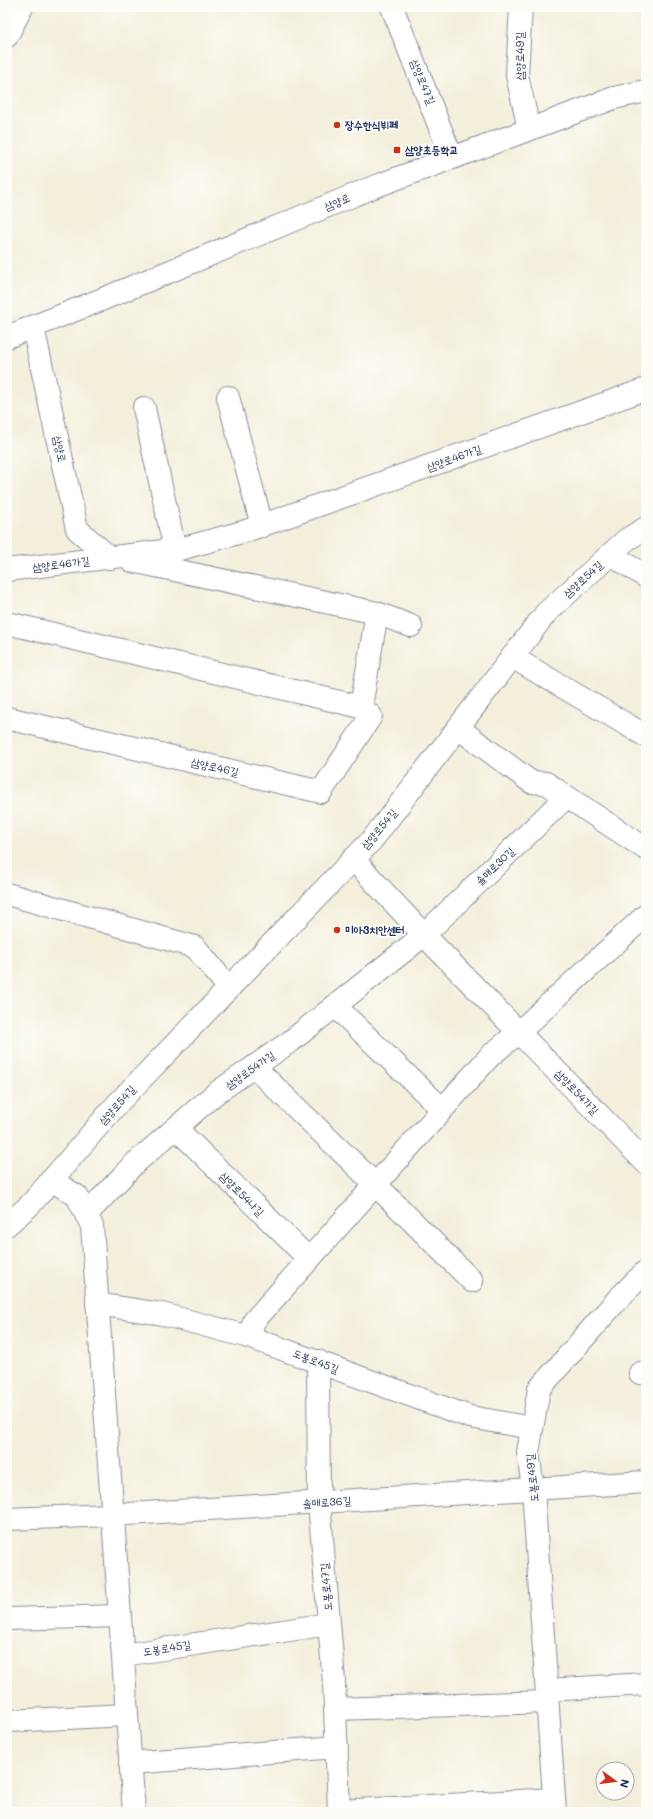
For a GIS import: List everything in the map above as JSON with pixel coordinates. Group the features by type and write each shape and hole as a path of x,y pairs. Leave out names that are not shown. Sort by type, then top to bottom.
{"street":[{"path":"7,36 22,7"},
{"name":"삼양로47길","path":"392,7 452,158"},
{"name":"삼양로49길","path":"521,7 518,76 529,129"},
{"name":"삼양로","path":"7,337 371,188 614,98 646,91"},
{"name":"삼양로","path":"33,327 77,529 113,558"},
{"name":"삼양로46가길","path":"7,570 175,550 262,526 646,389"},
{"path":"228,397 262,526"},
{"path":"144,408 175,550"},
{"name":"삼양로54길","path":"7,1225 30,1205 118,1103 372,840 546,613 626,540 646,528"},
{"path":"611,554 646,577"},
{"name":"삼양로46가길","path":"113,558 377,613 411,626"},
{"path":"7,623 361,707 377,613"},
{"path":"512,657 646,736"},
{"name":"삼양로46길","path":"7,718 321,792 371,716 361,707"},
{"path":"458,728 531,782 546,783 646,849"},
{"name":"솔매로30길","path":"424,935 566,797"},
{"name":"삼양로54가길","path":"353,859 424,935 646,1163"},
{"path":"7,894 195,947 229,988"},
{"path":"249,1337 254,1321 490,1056 519,1032 646,915"},
{"name":"삼양로54가길","path":"86,1215 133,1165 216,1093 291,1041 424,935"},
{"path":"335,1006 442,1109"},
{"path":"254,1067 376,1184 472,1281"},
{"name":"삼양로54나길","path":"176,1128 309,1259"},
{"path":"51,1180 77,1196 92,1226 134,1812"},
{"name":"도봉로49길","path":"339,1811 554,1805 533,1489 528,1452 532,1428 539,1389 617,1300 646,1271"},
{"name":"도봉로45길","path":"98,1304 162,1314 249,1337 470,1417 532,1428"},
{"name":"도봉로47길","path":"318,1361 319,1502 335,1709 339,1811"},
{"name":"솔매로36길","path":"7,1519 112,1515 646,1482"},
{"path":"7,1619 120,1616"},
{"name":"도봉로45길","path":"123,1655 329,1624"},
{"path":"335,1709 547,1696 646,1684"},
{"path":"7,1721 127,1715"},
{"path":"130,1763 337,1747"}],"place":[{"name":"장수한식뷔페","path":"337,125"},
{"name":"삼양초등학교","path":"397,150"},
{"name":"미아3치안센터","path":"337,930"}]}
